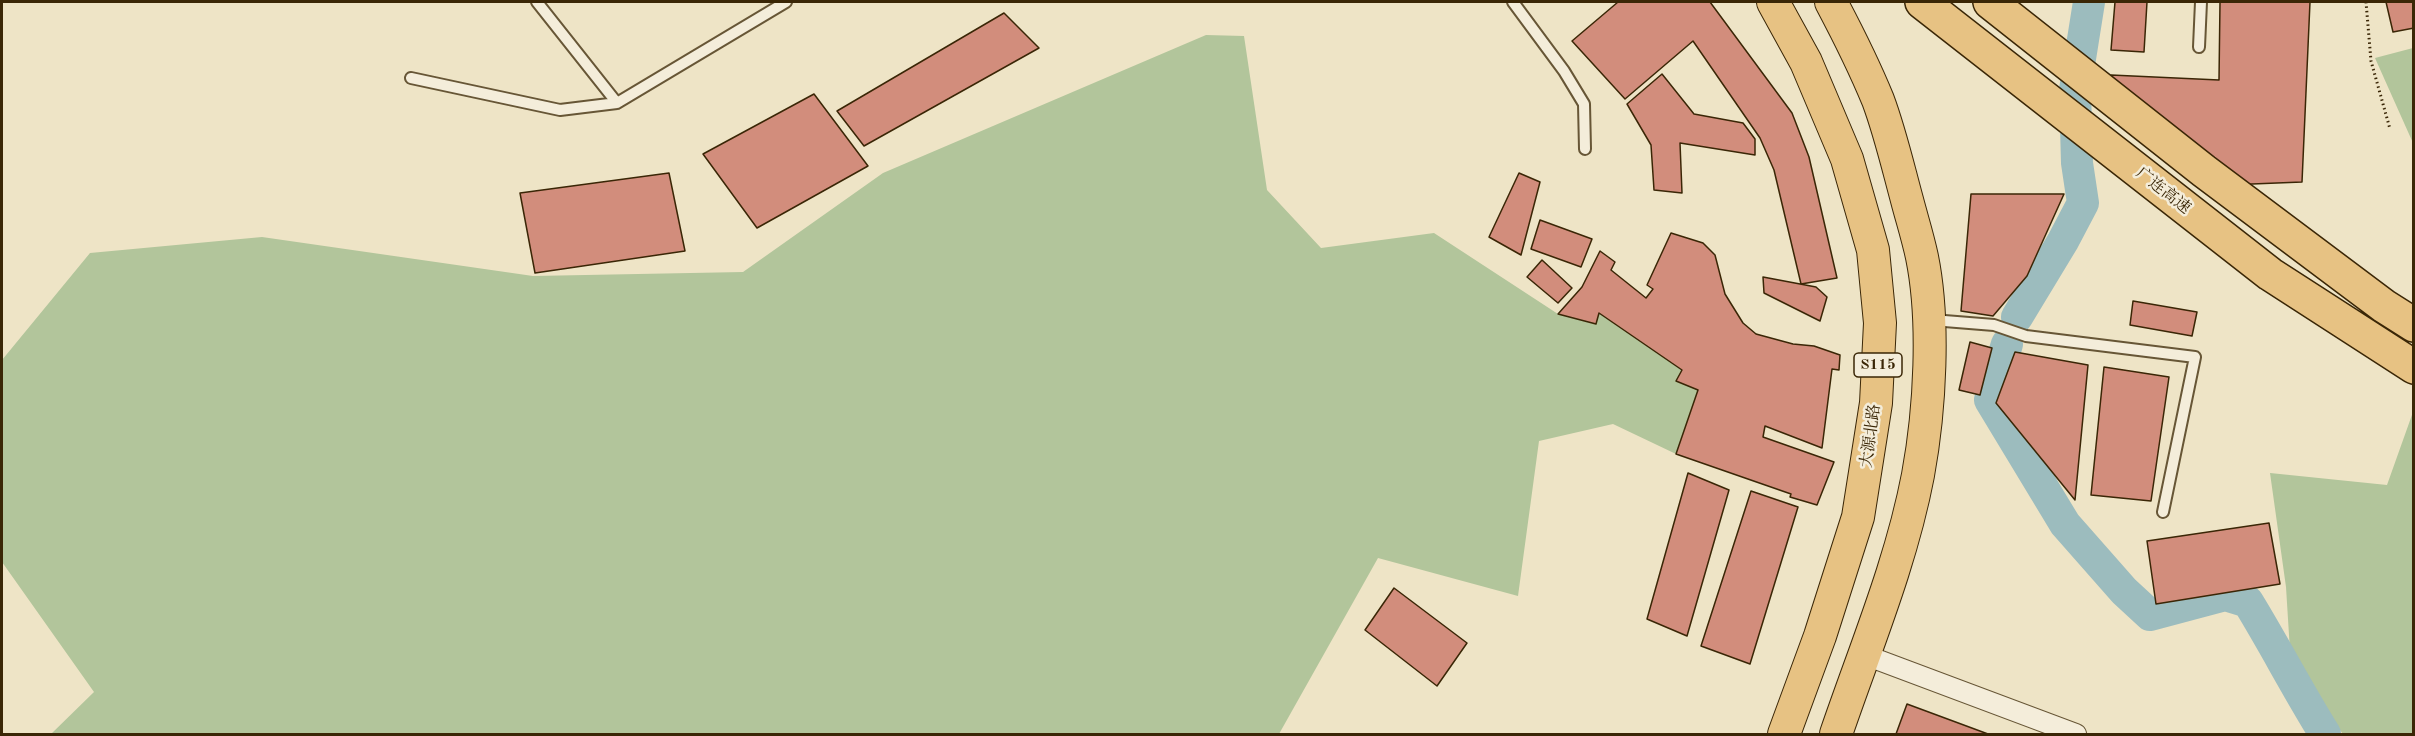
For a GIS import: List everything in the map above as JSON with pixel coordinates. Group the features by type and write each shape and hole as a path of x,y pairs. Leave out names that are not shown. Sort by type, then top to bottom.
{"highway":[{"name":"广连高速","path":"1922,2 2270,274 2414,367"},
{"path":"1990,2 2204,171 2375,299 2414,325"}],"main road":[{"name":"大源北路","path":"1773,2 1806,62 1847,159 1873,250 1880,323 1876,403 1858,517 1820,636 1784,735"},
{"path":"1831,2 1855,46 1887,130 1922,258 1928,320 1928,393 1918,475 1906,525 1836,735"}],"street":[{"path":"1864,655 2076,735"}],"lane":[{"path":"537,2 617,103"},
{"path":"411,78 560,110 617,103 786,2"},
{"path":"1513,2 1564,71 1584,104 1585,148"},
{"path":"2199,47 2200,2"},
{"path":"1928,320 1994,325 2026,336 2195,357 2163,512"}],"path":[{"path":"2366,2 2371,61 2390,129"}],"green space":[{"path":"1206,35 1244,36 1267,190 1321,248 1434,233 1558,314 1595,324 1599,313 1682,370 1676,381 1698,390 1676,454 1613,424 1539,441 1518,596 1378,558 1279,734 51,734 94,692 2,562 2,360 90,253 262,237 533,276 743,272 883,173"},
{"path":"2414,48 2413,143 2375,58"},
{"path":"2413,412 2413,734 2343,734 2291,667 2286,587 2270,473 2387,485"}],"building":[{"path":"1618,2 1710,2 1792,113 1809,157 1837,278 1801,284 1774,170 1760,138 1693,41 1625,99 1572,41"},
{"path":"2115,2 2147,2 2144,52 2111,50"},
{"path":"2220,2 2310,2 2302,182 2202,186 2110,113 2111,75 2219,80"},
{"path":"2386,2 2414,2 2414,28 2393,32"},
{"path":"1004,13 1039,48 864,146 837,111"},
{"path":"1662,74 1694,114 1743,123 1755,139 1755,155 1680,143 1682,193 1654,190 1651,145 1627,104"},
{"path":"814,94 868,166 757,228 703,154"},
{"path":"669,173 685,251 535,273 520,193"},
{"path":"1519,173 1540,182 1521,255 1489,237"},
{"path":"1971,194 2064,194 2027,276 1993,316 1961,311"},
{"path":"1540,220 1592,239 1581,267 1531,249"},
{"path":"1671,233 1703,243 1715,255 1725,294 1743,323 1756,334 1793,344 1814,346 1840,355 1839,370 1832,369 1822,448 1765,426 1763,437 1834,462 1817,505 1676,454 1698,390 1676,381 1682,370 1599,313 1596,324 1558,314 1582,287 1600,251 1615,262 1611,270 1646,298 1653,289 1647,285"},
{"path":"1542,260 1572,288 1558,303 1527,277"},
{"path":"1763,277 1816,287 1827,297 1820,321 1764,293"},
{"path":"2133,301 2197,312 2192,336 2130,325"},
{"path":"1970,342 1992,348 1980,395 1959,390"},
{"path":"2015,352 2088,365 2075,500 1996,403"},
{"path":"2104,367 2169,377 2151,501 2091,495"},
{"path":"1688,473 1729,490 1687,636 1647,619"},
{"path":"1751,491 1798,507 1750,664 1701,646"},
{"path":"2269,523 2280,584 2156,604 2147,541"},
{"path":"1394,588 1467,643 1437,686 1365,630"},
{"path":"1907,704 1988,734 1896,734"}],"waterway":[{"path":"2017,317 2083,203 2077,163 2075,90 2089,2"},
{"path":"2007,344 1990,400 2065,524 2124,591 2150,615 2225,595 2248,602 2325,734"}]}
